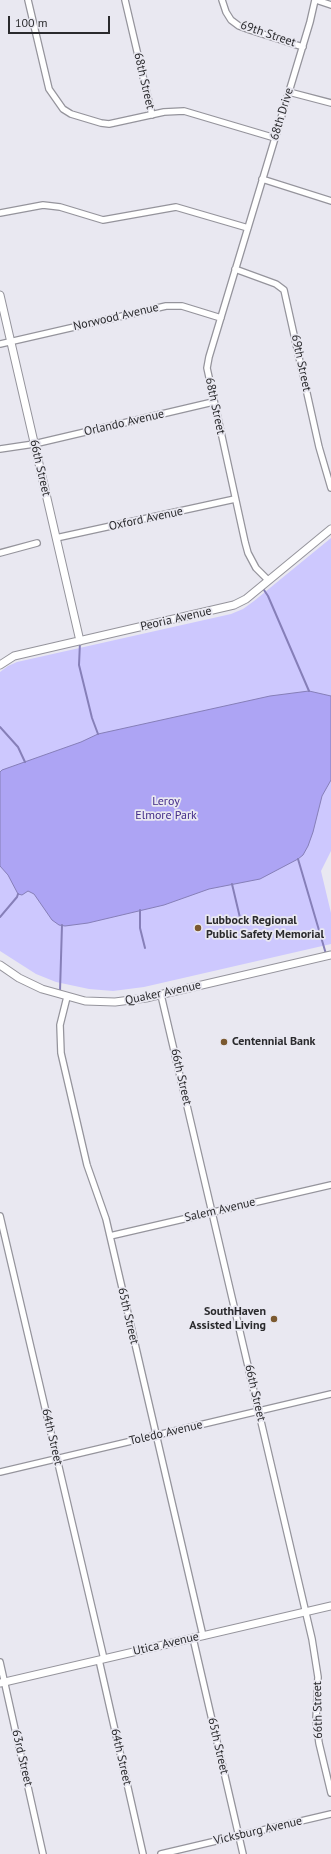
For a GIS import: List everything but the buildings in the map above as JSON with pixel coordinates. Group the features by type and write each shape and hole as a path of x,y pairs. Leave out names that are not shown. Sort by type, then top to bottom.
{"street":[{"path":"28,0 49,89 63,109 71,114 101,123 120,122 173,111 184,111 275,138"},
{"name":"68th Street","path":"125,0 152,115"},
{"name":"69th Street","path":"222,0 229,16 239,26 303,47"},
{"path":"315,0 331,5"},
{"name":"68th Drive","path":"248,228 303,47 315,0"},
{"path":"289,92 331,103"},
{"path":"262,179 331,201"},
{"path":"0,213 43,205 60,207 103,220 176,207 248,228"},
{"name":"68th Street","path":"248,228 207,368 248,553 256,568 268,580"},
{"name":"69th Street","path":"235,269 276,284 284,290 319,447 331,488"},
{"name":"66th Street","path":"0,295 80,641"},
{"name":"Norwood Avenue","path":"0,344 166,306 182,306 221,318"},
{"name":"Orlando Avenue","path":"0,449 34,444 214,402"},
{"name":"Oxford Avenue","path":"56,538 235,499"},
{"name":"Peoria Avenue","path":"0,665 14,656 227,607 246,599 331,528"},
{"path":"0,553 37,543"},
{"name":"Quaker Avenue","path":"0,965 19,978 42,989 85,1001 115,1002 161,995 331,955"},
{"name":"66th Street","path":"161,995 260,1411 316,1657 318,1677 316,1720 318,1743 331,1793"},
{"name":"65th Street","path":"67,997 60,1025 61,1053 87,1165 106,1219 202,1636"},
{"name":"Salem Avenue","path":"110,1236 331,1185"},
{"name":"64th Street","path":"0,1216 57,1458 143,1854"},
{"name":"Toledo Avenue","path":"0,1472 331,1394"},
{"name":"Utica Avenue","path":"2,1682 331,1606"},
{"name":"65th Street","path":"193,1638 243,1854"},
{"name":"63rd Street","path":"0,1662 2,1682 43,1854"},
{"name":"Vicksburg Avenue","path":"161,1854 331,1814"}],"green space":[{"name":"Leroy Elmore Park","path":"331,538 331,851 321,871 331,913 331,944 144,987 113,991 89,989 56,982 36,974 0,951 0,672 17,662 231,614 243,609 254,601"}],"shaded area":[{"path":"309,691 331,696 331,780 322,796 308,846 303,855 298,859 260,879 209,889 164,905 88,923 65,926 59,925 52,920 34,894 28,891 22,895 18,894 8,875 0,866 0,772 2,770 81,742 98,734 270,696"}],"waterway":[{"path":"262,587 268,596 309,691"},
{"path":"80,642 79,665 92,718 98,734"},
{"path":"0,727 18,747 25,762"},
{"path":"298,859 326,954"},
{"path":"232,884 241,922"},
{"path":"0,917 18,894"},
{"path":"140,910 140,928 145,948"},
{"path":"60,991 62,925"}],"place":[{"name":"Lubbock Regional Public Safety Memorial","path":"198,928"},
{"name":"Centennial Bank","path":"224,1042"},
{"name":"SouthHaven Assisted Living","path":"274,1319"}]}
